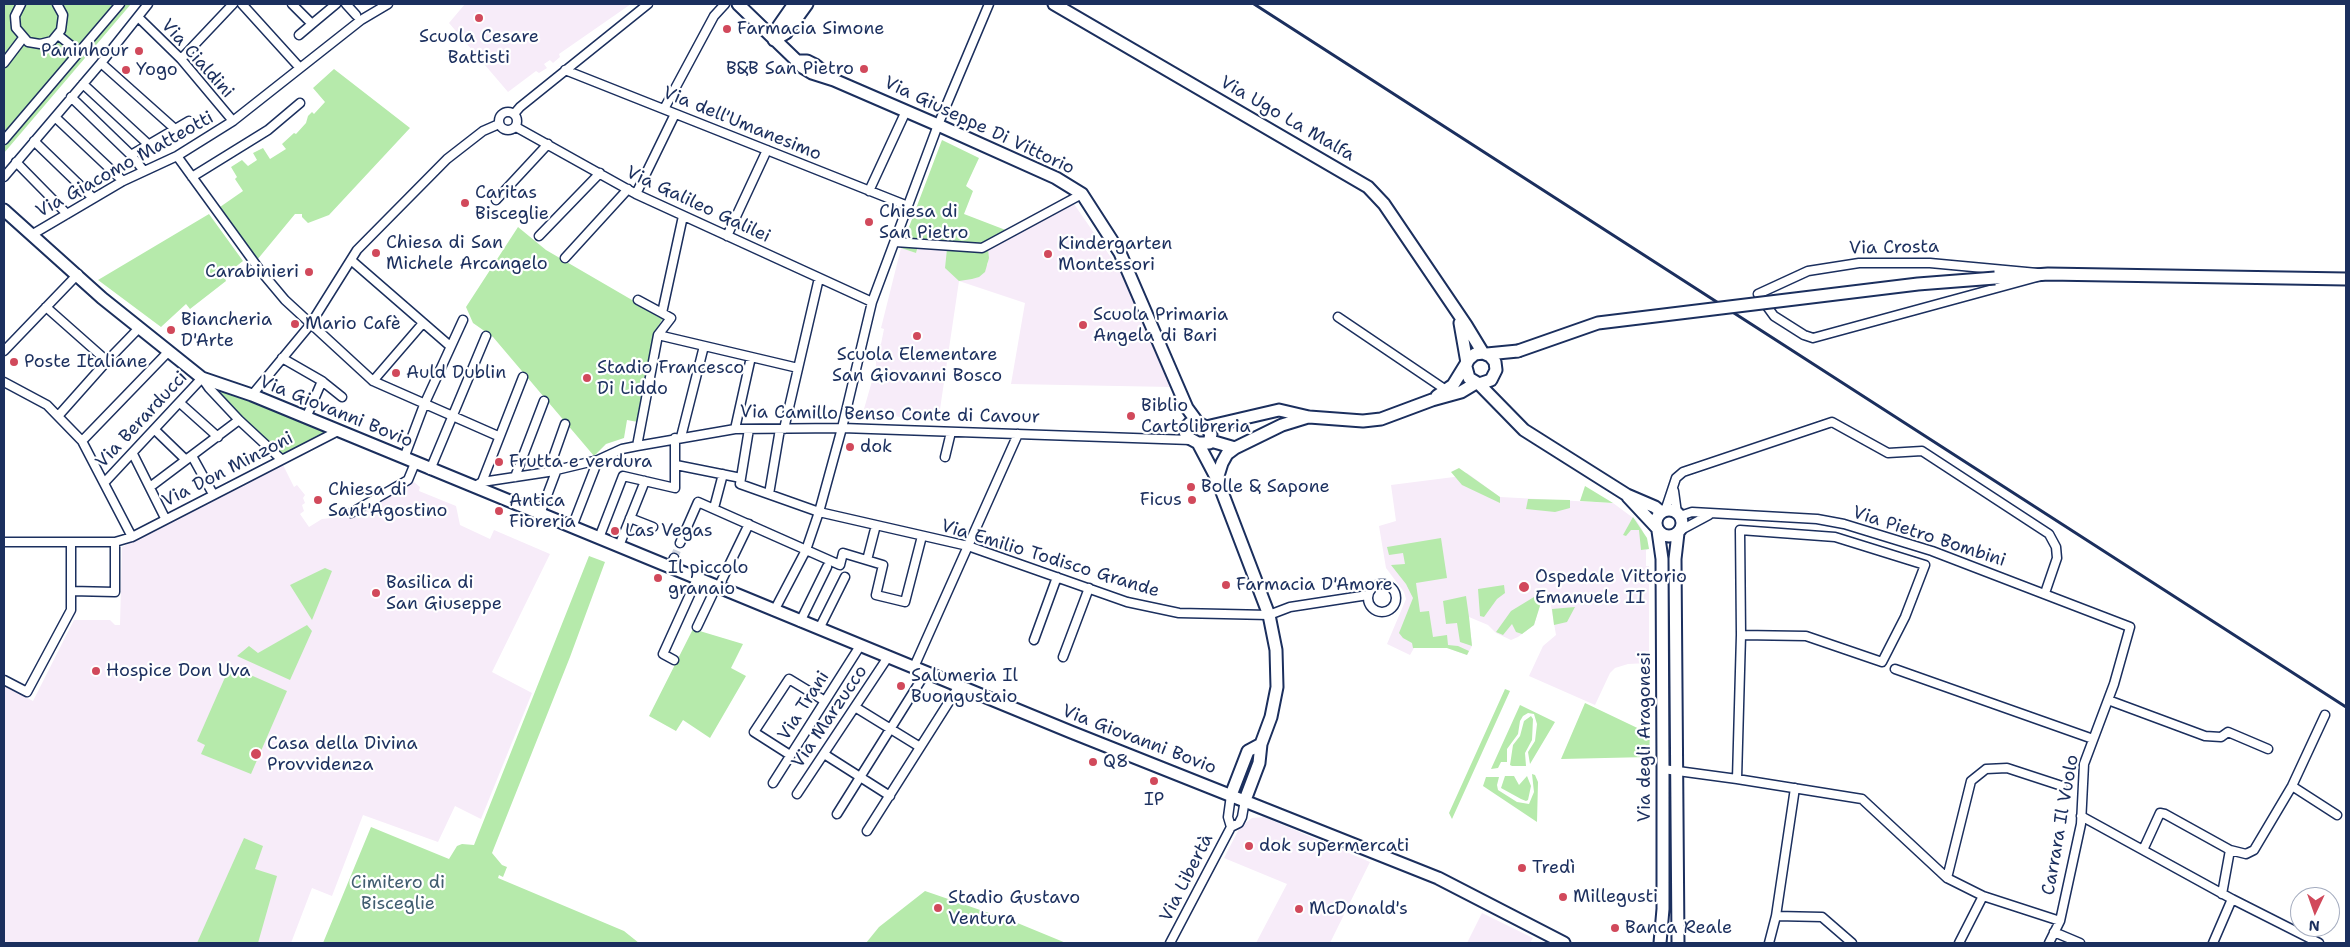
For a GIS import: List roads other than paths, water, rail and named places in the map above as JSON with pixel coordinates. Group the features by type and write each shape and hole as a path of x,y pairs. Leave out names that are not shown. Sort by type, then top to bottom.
{"street":[{"path":"19,5 15,21 23,38 28,42 40,44 52,41 58,36 63,23 61,10 57,4"},
{"path":"4,140 120,4"},
{"path":"4,177 101,63 148,4"},
{"path":"181,59 234,4"},
{"path":"242,4 300,68"},
{"path":"292,4 312,24"},
{"path":"299,35 336,4"},
{"path":"346,4 356,15"},
{"name":"Via Giacomo Matteotti","path":"33,234 123,181 177,156 233,121 361,20 388,4"},
{"path":"514,114 565,70 648,4"},
{"path":"664,109 714,16 725,4"},
{"name":"Via Giuseppe Di Vittorio","path":"738,4 797,61 807,61 834,80 1056,178 1082,194 1120,254 1202,442 1269,616 1276,650 1277,687 1271,717 1261,744 1259,763 1245,800"},
{"path":"774,40 778,27 794,4"},
{"path":"774,40 786,33 807,4"},
{"path":"774,611 806,550 819,512 842,428 872,302 938,125 989,4"},
{"name":"Via Ugo La Malfa","path":"1054,4 1368,187 1384,204 1485,354"},
{"name":"Via Cialdini","path":"138,17 181,59 233,121"},
{"path":"58,36 79,52"},
{"path":"4,63 23,38"},
{"path":"101,63 175,129"},
{"name":"Via dell'Umanesimo","path":"565,70 908,206"},
{"path":"83,84 149,145"},
{"path":"71,97 131,155 144,171"},
{"path":"192,177 268,130 300,103"},
{"path":"869,191 906,111"},
{"path":"507,112 514,114 517,121 516,126 508,131 502,129 498,120 502,114 507,112"},
{"path":"636,194 675,114"},
{"path":"54,117 123,181"},
{"path":"131,155 189,121"},
{"path":"252,395 310,324 357,250 447,159 483,131 499,124"},
{"name":"Via Galileo Galilei","path":"516,126 636,194 872,302"},
{"path":"34,141 93,198"},
{"path":"496,200 548,144"},
{"path":"727,236 767,150"},
{"path":"177,156 239,242 285,300 373,381 498,436"},
{"path":"16,162 68,214"},
{"path":"539,236 600,174"},
{"path":"565,258 628,189"},
{"path":"895,242 982,248 1082,194"},
{"name":"Via Giovanni Bovio","path":"4,210 139,328 202,378 252,395 430,470 478,484 540,514 619,546 672,563 697,579 800,622 1438,878 1564,943"},
{"path":"662,313 684,216"},
{"path":"351,260 450,346"},
{"name":"Via Crosta","path":"2048,274 1813,338 1804,335 1774,316 1758,294 1808,272 1859,263 1930,262 2048,274 2346,279"},
{"path":"4,351 78,274"},
{"name":"Via Crosta","path":"1518,351 1598,323 1918,284 2048,274"},
{"path":"769,494 782,429 819,278"},
{"path":"637,446 658,335 671,318 638,300"},
{"path":"46,307 107,361"},
{"path":"1458,313 1469,378 1478,383 1524,430 1627,495 1663,512 1679,515"},
{"path":"1338,317 1446,390"},
{"path":"404,458 424,405 463,320"},
{"path":"373,381 423,322"},
{"path":"59,414 139,328"},
{"path":"658,335 798,368"},
{"path":"430,470 486,336"},
{"path":"599,538 623,476 675,488 678,437 704,346"},
{"path":"82,441 169,351"},
{"path":"1432,400 1453,385 1475,354 1518,351"},
{"path":"1432,400 1461,392 1478,383 1487,382 1518,351"},
{"path":"1485,354 1493,359 1505,411"},
{"path":"734,429 751,357"},
{"path":"282,358 322,380 342,397"},
{"path":"478,484 523,377"},
{"path":"202,378 239,420 281,458"},
{"name":"Via Berarducci","path":"104,483 202,378"},
{"path":"306,418 322,380"},
{"path":"4,382 47,405 59,414 82,441 132,537"},
{"name":"Via Camillo Benso Conte di Cavour","path":"1164,439 1194,426 1279,410 1309,416 1363,421 1382,419 1432,400"},
{"path":"515,477 544,401"},
{"path":"180,403 218,437"},
{"name":"Via Camillo Benso Conte di Cavour","path":"478,484 548,472 598,460 622,449 678,437 734,429 842,428 1164,439 1202,442 1235,448 1282,425 1309,416"},
{"path":"150,487 239,420"},
{"path":"1657,529 1656,519 1663,512 1674,489 1676,478 1683,472 1832,422 1888,453 1922,451 2049,534 2056,547 2057,558 2045,592"},
{"path":"548,472 565,424"},
{"name":"Via Giuseppe Di Vittorio","path":"1194,426 1211,434 1202,442"},
{"path":"740,481 749,429"},
{"path":"155,430 189,458 213,494"},
{"name":"Via Don Minzoni","path":"4,542 115,542 132,537 281,458 338,431"},
{"path":"945,457 951,432"},
{"path":"914,667 1018,434"},
{"path":"1215,474 1227,454 1235,448"},
{"path":"133,454 165,518"},
{"path":"572,527 598,460"},
{"path":"351,513 408,480 415,464"},
{"name":"Via Emilio Todisco Grande","path":"676,465 723,474 769,494 819,512 968,546 1127,602 1179,613 1269,616"},
{"path":"540,514 557,469"},
{"path":"714,508 723,474"},
{"path":"619,546 645,481"},
{"path":"1674,489 1679,515 1679,531"},
{"path":"1627,495 1657,529 1670,537 1711,514"},
{"path":"680,542 698,502 840,564 843,553 883,565 876,595 904,602 922,536"},
{"name":"Via Pietro Bombini","path":"1679,515 1692,512 1817,519 1844,524 1932,551 2045,592 2130,627"},
{"path":"630,518 653,528"},
{"path":"697,627 749,524"},
{"path":"867,560 876,525"},
{"name":"Via degli Aragonesi","path":"1657,529 1662,559 1663,909 1660,943"},
{"path":"1737,779 1740,530 1835,536 1925,565 1906,617 1882,662 1806,636 1740,635"},
{"name":"Via degli Aragonesi","path":"1678,943 1675,559 1679,531"},
{"path":"71,591 115,592 115,542"},
{"path":"4,680 27,692 71,610 70,543"},
{"path":"800,622 827,567"},
{"path":"819,629 845,577"},
{"path":"1034,640 1057,577"},
{"path":"674,660 663,654 697,579"},
{"path":"1063,657 1089,588"},
{"path":"1269,616 1290,607 1368,595"},
{"name":"Carrara Il Vuolo","path":"2049,943 2060,921 2081,816 2084,764 2108,700 2130,627"},
{"name":"Via Trani","path":"773,783 860,646"},
{"name":"Via Marzucco","path":"797,794 888,657"},
{"path":"1895,670 2093,740"},
{"path":"836,814 926,672"},
{"path":"790,755 754,732 789,679 825,701"},
{"path":"867,831 959,686"},
{"path":"2108,700 2205,736 2222,737 2228,732 2268,749"},
{"path":"855,707 920,747"},
{"path":"2143,850 2160,813 2230,850 2246,854 2254,850 2292,786 2325,715"},
{"name":"Via Giuseppe Di Vittorio","path":"1231,795 1248,751 1261,744"},
{"path":"824,754 890,796"},
{"path":"1947,878 1971,781 1986,769 2007,768 2062,786"},
{"path":"1663,769 1862,799 1947,878 1983,896 2060,921"},
{"path":"2292,786 2337,814"},
{"path":"1768,943 1776,916 1795,788"},
{"name":"Via Libertà","path":"1231,795 1228,817 1231,827"},
{"name":"Via Libertà","path":"1170,943 1231,827 1239,822 1242,817 1245,800"},
{"path":"2081,816 2222,894 2319,943"},
{"path":"2222,894 2230,850"},
{"path":"1959,943 1983,896"},
{"path":"2213,943 2232,899"},
{"path":"1776,916 1822,918 1852,943"},
{"path":"2054,932 2080,943"}],"tunnel":[{"path":"674,558 680,543"}],"railway":[{"path":"1254,4 2346,707"}],"place":[{"name":"Scuola Cesare Battisti","path":"479,18"},
{"name":"Farmacia Simone","path":"727,29"},
{"name":"Paninhour","path":"139,51"},
{"name":"B&B San Pietro","path":"864,69"},
{"name":"Yogo","path":"126,70"},
{"name":"Caritas Bisceglie","path":"465,203"},
{"name":"Chiesa di San Pietro","path":"869,222"},
{"name":"Chiesa di San Michele Arcangelo","path":"376,253"},
{"name":"Kindergarten Montessori","path":"1048,254"},
{"name":"Carabinieri","path":"309,272"},
{"name":"Mario Cafè","path":"295,324"},
{"name":"Scuola Primaria Angela di Bari","path":"1083,325"},
{"name":"Biancheria D'Arte","path":"171,330"},
{"name":"Scuola Elementare San Giovanni Bosco","path":"917,336"},
{"name":"Poste Italiane","path":"14,362"},
{"name":"Auld Dublin","path":"396,373"},
{"name":"Stadio Francesco Di Liddo","path":"587,378"},
{"name":"Biblio Cartolibreria","path":"1131,416"},
{"name":"dok","path":"850,447"},
{"name":"Frutta e verdura","path":"499,462"},
{"name":"Bolle & Sapone","path":"1191,487"},
{"name":"Chiesa di Sant'Agostino","path":"318,500"},
{"name":"Ficus","path":"1192,500"},
{"name":"Antica Fioreria","path":"499,511"},
{"name":"Las Vegas","path":"615,531"},
{"name":"Il piccolo granaio","path":"658,578"},
{"name":"Farmacia D'Amore","path":"1226,585"},
{"name":"Ospedale Vittorio Emanuele II","path":"1524,587"},
{"name":"Basilica di San Giuseppe","path":"376,593"},
{"name":"Hospice Don Uva","path":"96,671"},
{"name":"Salumeria Il Buongustaio","path":"901,686"},
{"name":"Casa della Divina Provvidenza","path":"256,754"},
{"name":"Q8","path":"1093,762"},
{"name":"IP","path":"1154,781"},
{"name":"dok supermercati","path":"1249,846"},
{"name":"Tredì","path":"1522,868"},
{"name":"Millegusti","path":"1563,897"},
{"name":"Stadio Gustavo Ventura","path":"938,908"},
{"name":"McDonald's","path":"1299,909"},
{"name":"Banca Reale","path":"1615,928"}],"park label":[{"name":"Cimitero di Bisceglie","path":"398,893"}]}
